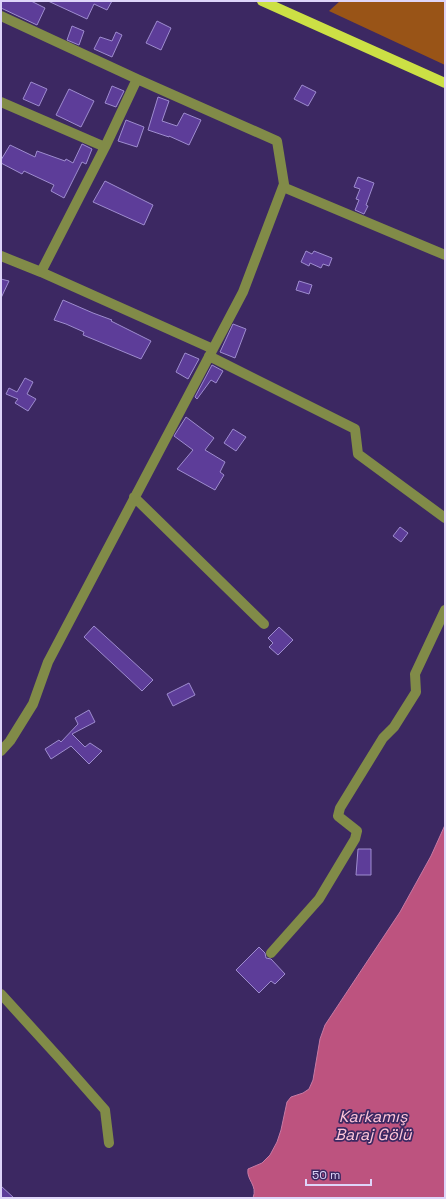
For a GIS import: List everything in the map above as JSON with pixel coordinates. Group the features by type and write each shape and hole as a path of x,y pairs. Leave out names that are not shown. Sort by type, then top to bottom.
{"main road":[{"path":"262,1 445,83"}],"street":[{"path":"1,16 137,79 277,141 284,184 243,292 48,662 33,704 10,741 1,751"},
{"path":"40,272 105,147 137,79"},
{"path":"1,102 105,147"},
{"path":"282,187 445,255"},
{"path":"1,256 40,272 211,353 355,429 358,454 445,518"},
{"path":"134,497 264,624"},
{"path":"272,953 319,899 355,839 357,831 338,816 340,808 383,738 394,727 416,692 415,674 445,610"},
{"path":"1,994 62,1060 105,1110 109,1143"}],"shaded area":[{"path":"340,1 445,1 445,65 329,11"}],"water":[{"name":"Karkamış Baraj Gölü","path":"445,825 445,1198 253,1198 254,1190 248,1169 262,1163 270,1155 281,1130 287,1102 291,1097 303,1093 309,1089 313,1080 320,1039 325,1025 400,912 431,856"}],"building":[{"path":"1,1 31,1 45,8 37,25 1,8"},
{"path":"48,1 112,1 107,10 94,4 87,19"},
{"path":"157,21 171,28 161,50 146,43"},
{"path":"72,26 84,31 79,45 67,40"},
{"path":"116,32 122,35 112,57 94,49 100,37 112,41"},
{"path":"31,82 47,89 39,106 23,99"},
{"path":"302,85 316,92 308,106 294,99"},
{"path":"112,86 124,91 116,107 105,103"},
{"path":"69,89 94,101 81,127 56,115"},
{"path":"158,97 169,101 162,121 177,126 184,113 201,120 189,145 169,136 148,130"},
{"path":"126,120 144,127 137,147 118,141"},
{"path":"82,144 92,149 86,164 82,162 64,198 51,191 54,185 24,171 22,174 1,163 1,160 10,145 35,157 37,151 65,161 66,159 73,163"},
{"path":"358,177 374,183 366,205 368,206 364,214 355,210 359,200 356,199 360,189 354,187"},
{"path":"105,181 153,205 144,225 93,202"},
{"path":"306,251 312,254 314,251 332,258 329,266 323,264 321,268 310,263 309,266 301,262"},
{"path":"1,279 9,281 1,298"},
{"path":"299,281 312,285 309,294 296,290"},
{"path":"63,300 112,320 111,321 151,341 141,359 83,335 84,332 54,320"},
{"path":"233,324 246,329 235,358 220,352"},
{"path":"185,353 199,359 188,379 176,372"},
{"path":"212,365 223,371 216,383 211,380 197,399 195,397"},
{"path":"25,378 33,382 27,394 36,399 28,411 15,403 18,399 6,394 9,388 17,392"},
{"path":"186,417 214,438 205,450 225,462 220,472 224,475 215,490 177,469 193,450 174,436"},
{"path":"233,429 246,437 236,451 224,443"},
{"path":"400,527 408,533 401,542 393,536"},
{"path":"94,626 153,680 142,691 84,637"},
{"path":"279,627 293,640 278,655 269,647 273,643 268,638"},
{"path":"189,683 195,695 173,706 167,694"},
{"path":"89,710 95,722 72,734 85,747 90,743 102,751 89,764 71,746 51,759 45,749 59,740 61,742 78,724 75,718"},
{"path":"358,849 371,849 371,875 356,875"},
{"path":"259,947 265,953 266,958 271,959 285,974 275,984 271,981 259,993 236,970"},
{"path":"1,1186 14,1198 1,1198"}]}
